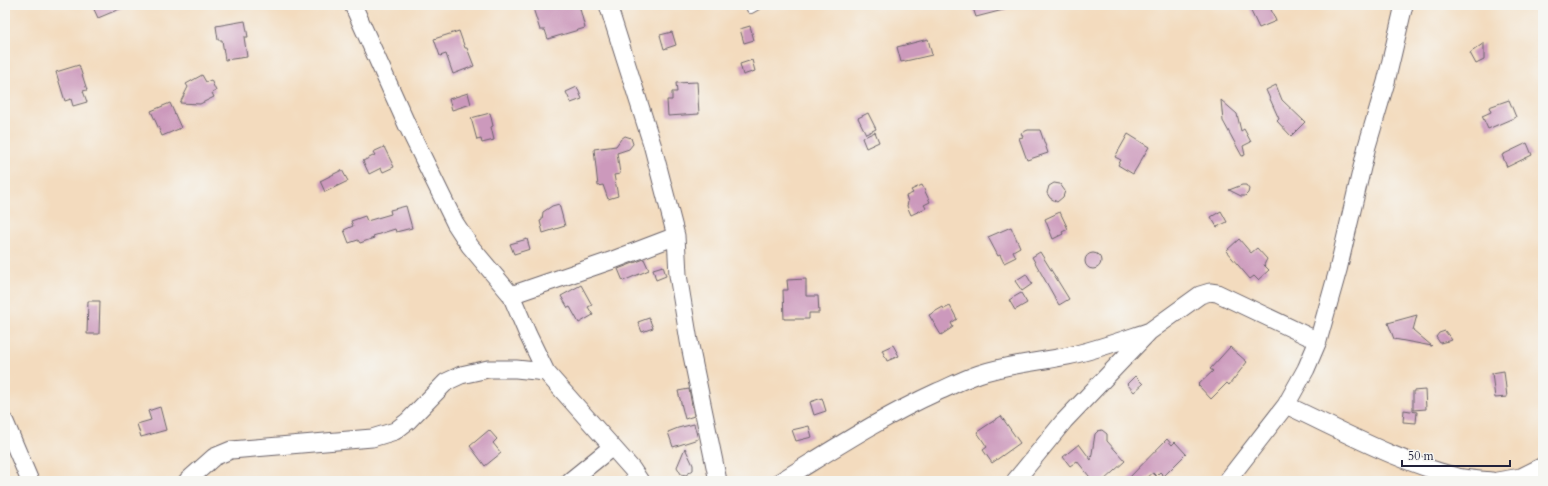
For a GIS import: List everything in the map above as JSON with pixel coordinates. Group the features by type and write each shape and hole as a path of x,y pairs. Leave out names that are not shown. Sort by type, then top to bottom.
{"street":[{"path":"353,5 407,125 455,223 470,246 511,295 546,372 632,469 640,481"},
{"path":"608,5 652,144 676,236 678,275 689,341 718,481"},
{"path":"1227,481 1286,405 1306,369 1318,341 1338,270 1367,146 1386,82 1404,5"},
{"path":"511,295 613,260 676,236"},
{"path":"1015,481 1069,415 1150,331 1200,295 1210,292 1217,292 1318,341"},
{"path":"781,481 865,429 907,406 976,374 1019,363 1068,356 1096,349 1150,331"},
{"path":"187,481 214,458 231,450 372,438 395,431 408,421 446,382 461,375 488,369 546,372"},
{"path":"1286,405 1370,445 1426,467 1460,477 1492,481"},
{"path":"5,422 30,481"},
{"path":"570,481 612,447"},
{"path":"1497,481 1521,477 1543,466"}],"building":[{"path":"92,5 129,5 98,18"},
{"path":"532,5 579,5 585,28 548,39 545,30 540,30"},
{"path":"972,5 1006,5 1007,9 976,17"},
{"path":"1248,5 1269,5 1276,21 1259,28"},
{"path":"245,21 248,37 244,37 247,57 225,60 222,40 218,40 216,26"},
{"path":"750,26 754,40 744,43 740,29"},
{"path":"459,31 474,66 453,74 446,54 440,56 434,39"},
{"path":"672,32 676,45 664,49 660,35"},
{"path":"928,39 932,55 901,62 897,47"},
{"path":"1484,43 1484,60 1476,64 1470,53"},
{"path":"752,60 755,71 743,75 740,64"},
{"path":"79,65 87,90 83,91 87,102 73,106 71,99 65,101 56,72"},
{"path":"202,75 206,82 211,80 216,91 212,93 214,97 200,104 180,103 188,87 186,84"},
{"path":"697,82 699,114 668,116 667,100 672,100 672,92 677,92 676,83"},
{"path":"1276,85 1282,100 1305,122 1291,136 1277,121 1279,119 1266,90"},
{"path":"577,87 582,99 571,103 566,92"},
{"path":"468,93 471,104 452,110 449,99"},
{"path":"1221,100 1237,114 1241,131 1244,129 1251,142 1243,146 1245,155 1242,156 1223,121"},
{"path":"1509,100 1516,117 1488,129 1482,116 1491,112 1489,107"},
{"path":"170,103 181,128 162,136 151,111"},
{"path":"490,113 494,140 482,143 481,139 477,140 471,118"},
{"path":"868,113 876,129 866,134 858,118"},
{"path":"1028,130 1040,130 1048,153 1027,160 1019,138 1023,137 1021,133"},
{"path":"875,132 879,142 866,148 862,138"},
{"path":"1128,134 1149,147 1133,174 1118,165 1121,160 1115,157"},
{"path":"625,136 631,138 633,144 629,149 617,153 620,174 614,175 618,196 608,199 603,185 598,186 594,149 616,146"},
{"path":"1527,143 1532,155 1507,167 1502,155"},
{"path":"384,147 394,167 383,172 381,168 369,174 363,161 375,155 373,152"},
{"path":"342,170 348,181 325,192 320,181"},
{"path":"1054,183 1060,184 1065,191 1063,197 1057,202 1050,198 1047,193 1049,186"},
{"path":"922,185 930,202 924,205 926,208 911,215 907,206 908,202 906,196 913,193 911,190"},
{"path":"1246,185 1249,189 1245,196 1241,196 1229,190"},
{"path":"559,204 565,226 543,233 540,221 542,220 543,212 552,206"},
{"path":"406,206 412,228 396,232 395,229 373,236 374,238 360,243 358,240 349,243 344,230 353,226 351,221 365,216 367,221 391,214 390,210"},
{"path":"1221,211 1227,222 1217,227 1211,217"},
{"path":"1060,212 1068,229 1062,232 1063,234 1053,239 1045,219"},
{"path":"1011,227 1020,247 1013,251 1016,257 1004,263 1000,255 998,256 988,237"},
{"path":"527,239 530,249 514,254 510,244"},
{"path":"1239,239 1251,253 1257,248 1267,259 1264,265 1269,270 1258,280 1254,276 1250,279 1226,251"},
{"path":"1040,252 1069,299 1059,305 1032,257"},
{"path":"1093,253 1100,258 1101,261 1096,268 1093,269 1086,264 1085,261 1090,254"},
{"path":"644,259 649,270 623,281 618,269"},
{"path":"663,266 666,276 656,280 653,269"},
{"path":"1026,274 1032,284 1022,291 1015,281"},
{"path":"806,279 806,296 818,296 819,313 809,313 809,319 784,319 783,290 788,290 787,280"},
{"path":"581,285 592,305 588,307 593,315 579,323 570,307 568,308 561,296"},
{"path":"1021,293 1027,303 1015,310 1009,300"},
{"path":"88,301 100,301 99,334 87,334"},
{"path":"950,306 957,319 951,323 953,327 941,335 929,315 943,307 944,309"},
{"path":"1417,315 1413,330 1432,346 1394,339 1388,323"},
{"path":"649,318 653,328 642,332 638,322"},
{"path":"1445,331 1452,340 1440,343 1436,337 1439,333"},
{"path":"893,345 899,356 887,361 882,350"},
{"path":"1230,347 1247,362 1229,385 1227,383 1211,399 1198,385 1213,371 1210,369"},
{"path":"1504,371 1507,397 1495,398 1492,373"},
{"path":"1135,376 1143,384 1134,392 1127,384"},
{"path":"689,389 694,416 685,419 678,391"},
{"path":"1425,390 1426,409 1413,410 1413,391"},
{"path":"822,398 826,411 814,415 810,402"},
{"path":"160,407 166,430 141,437 137,424 151,420 148,411"},
{"path":"1404,410 1417,412 1416,423 1403,422"},
{"path":"1001,416 1020,443 992,463 983,450 987,447 977,432"},
{"path":"694,424 698,439 673,447 668,432"},
{"path":"809,426 812,437 796,441 792,430"},
{"path":"489,430 497,439 493,443 501,453 485,466 470,446"},
{"path":"1102,430 1107,434 1107,441 1125,461 1103,481 1093,481 1077,461 1070,466 1063,457 1079,444 1091,460 1095,434"},
{"path":"1167,439 1172,445 1175,442 1186,454 1164,476 1160,472 1156,476 1153,473 1143,481 1126,481"},
{"path":"685,448 693,465 693,470 686,475 681,474 677,467"}]}
